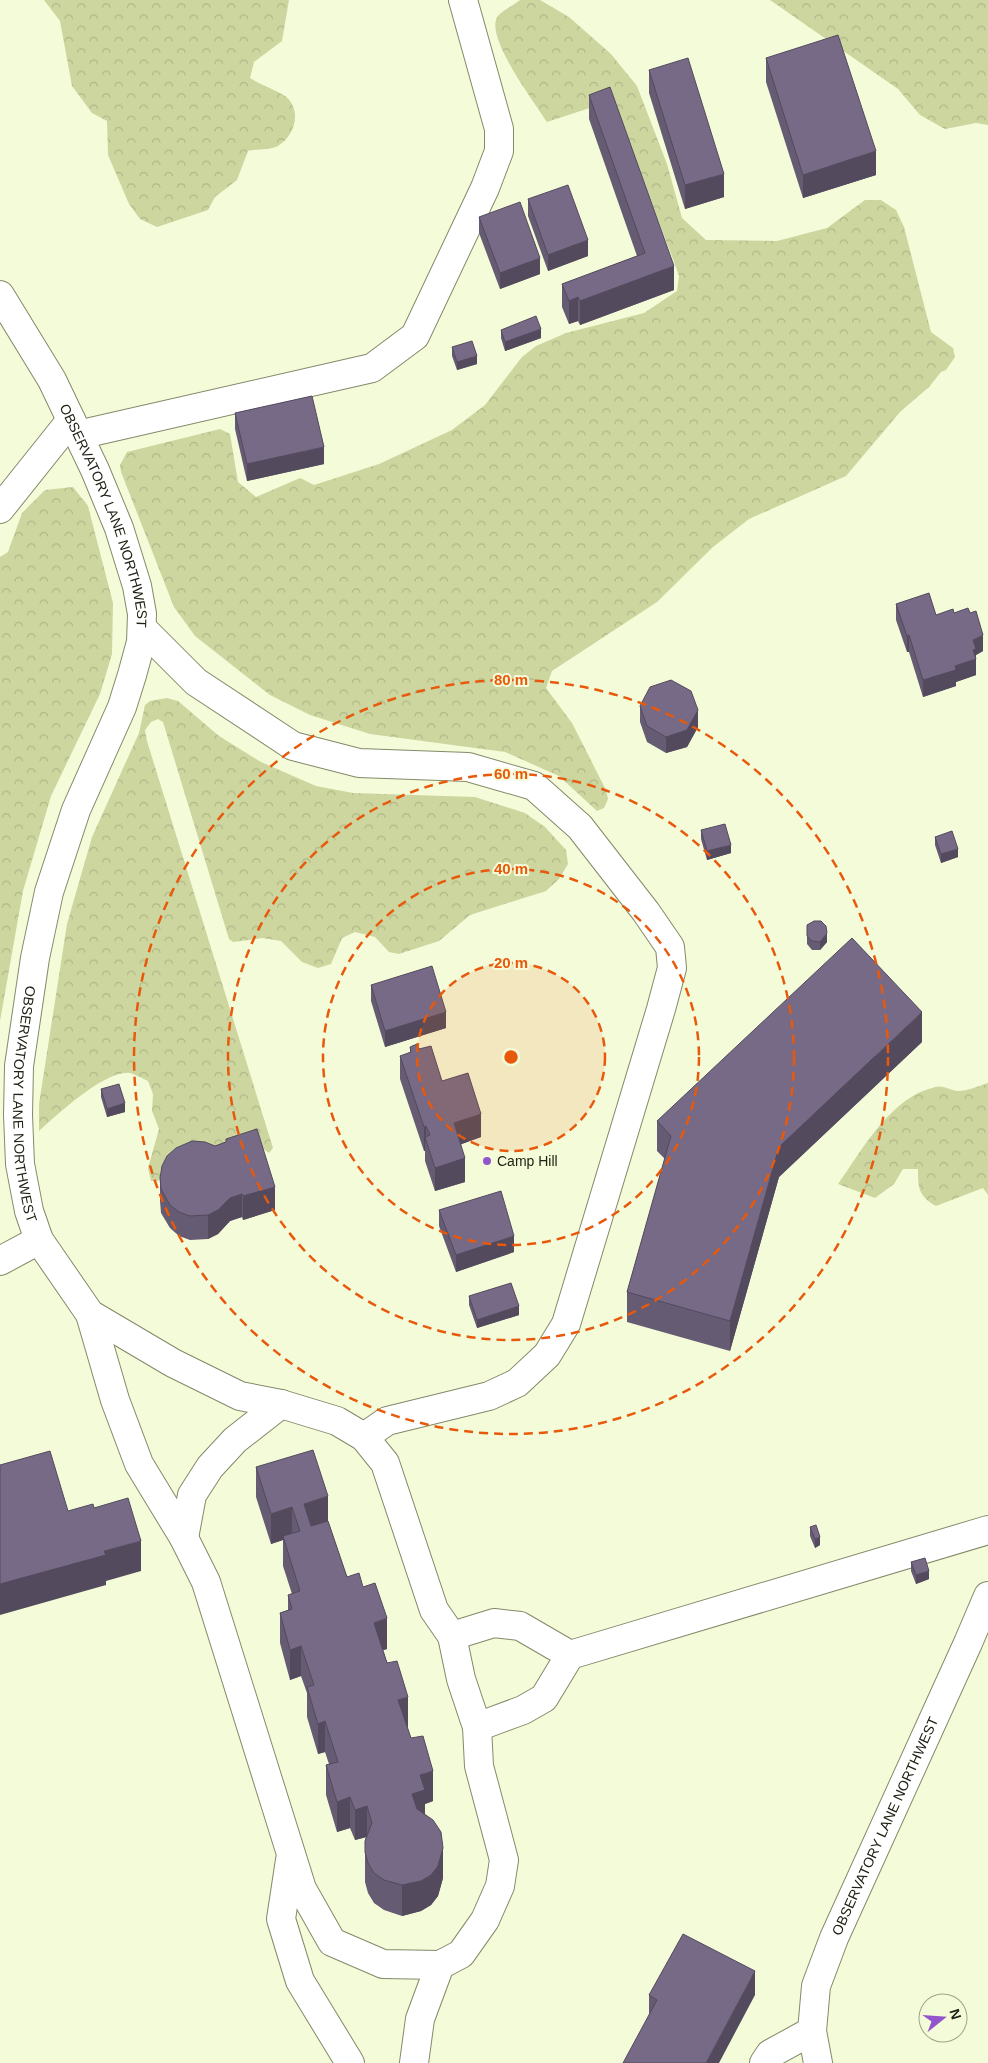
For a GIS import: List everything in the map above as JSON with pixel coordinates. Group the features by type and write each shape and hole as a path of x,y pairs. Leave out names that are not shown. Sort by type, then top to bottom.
{"street":[{"path":"0,509 75,427 372,368 415,336 485,188 499,151 499,130 463,0"},
{"name":"OBSERVATORY LANE NORTHWEST","path":"0,295 52,380 75,427 118,528 138,586 142,614 141,642 122,707 83,793 62,851 47,903 35,958 19,1066 18,1115 22,1180 29,1211 39,1240 90,1314 172,1363 240,1396 281,1404 337,1421 364,1437"},
{"path":"90,1314 115,1400 139,1464 184,1538 206,1582 290,1854 302,1888 332,1942 383,1964 440,1965 461,1954 485,1920 500,1886 504,1860 479,1766 477,1727 461,1679 452,1636 434,1610 384,1462 364,1437 387,1421 490,1396 517,1383 547,1355 566,1324 662,1009 672,968 670,947 646,912 580,827 534,786 468,767 359,763 293,746 196,682 142,628"},
{"path":"0,1261 39,1240"},
{"path":"184,1538 192,1495 210,1467 235,1440 281,1404"},
{"path":"477,1727 523,1710 544,1698 570,1655 988,1530"},
{"name":"OBSERVATORY LANE NORTHWEST","path":"818,2063 812,2031 816,1986 834,1938 988,1596"},
{"path":"452,1636 494,1622 520,1626 570,1655"},
{"path":"290,1854 282,1920 300,1981 350,2063"},
{"path":"414,2063 420,2019 440,1965"},
{"path":"764,2063 770,2054 812,2031"}],"green space":[{"path":"44,0 289,0 282,41 254,62 250,78 285,96 290,101 295,115 293,129 278,146 248,151 237,180 215,197 208,210 157,227 140,219 129,204 108,155 107,121 92,113 72,86 60,21"},
{"path":"520,0 540,0 569,17 611,54 637,86 667,164 682,218 706,240 777,241 827,228 865,200 881,200 896,210 904,227 931,332 953,348 955,357 946,370 941,372 929,387 900,412 846,476 749,519 713,547 657,602 552,671 546,688 572,723 606,790 608,799 604,808 597,811 559,776 505,752 370,734 310,715 270,695 195,636 174,607 121,472 120,465 127,452 220,429 230,434 238,482 256,497 300,478 314,485 379,464 452,430 485,405 522,357 536,346 566,333 644,313 677,291 679,276 614,105 605,103 547,122 512,69 498,38 495,25 500,14"},
{"path":"770,0 988,0 988,125 976,123 945,129 920,115 898,89"},
{"path":"73,487 88,506 113,603 112,654 100,694 51,796 23,891 0,1021 0,557 8,552 22,513 45,490"},
{"path":"167,698 178,701 219,736 261,762 316,786 353,793 475,797 525,813 545,827 566,850 568,864 559,879 546,891 470,915 439,941 399,954 389,952 375,937 355,932 342,938 331,964 318,968 302,962 281,941 263,938 233,942 229,939 163,722 158,719 151,722 145,730 147,741 273,1148 269,1153 258,1145 173,1164 158,1181 151,1181 148,1168 159,1129 152,1111 153,1094 148,1081 130,1073 120,1074 108,1079 82,1095 39,1131 39,1104 67,924 92,837 139,733 145,705 150,701"},
{"path":"988,1083 988,1195 983,1188 936,1206 922,1195 918,1181 918,1169 903,1169 894,1184 875,1198 838,1184 868,1140 892,1112 905,1101 920,1092 936,1087 962,1091"}],"building":[{"path":"838,35 876,151 803,175 766,58"},
{"path":"688,58 724,174 685,185 649,70"},
{"path":"610,87 674,266 580,301 578,297 569,301 562,284 645,253 589,95"},
{"path":"568,185 588,240 548,255 528,199"},
{"path":"520,202 540,258 500,273 479,217"},
{"path":"536,316 541,329 505,342 501,330"},
{"path":"472,341 477,356 457,362 452,347"},
{"path":"312,396 324,447 247,464 235,413"},
{"path":"929,593 936,615 953,609 954,613 968,608 970,613 976,611 983,635 973,640 976,649 973,650 976,659 955,666 956,670 923,680 909,635 907,636 896,604"},
{"path":"671,680 691,691 698,710 687,730 666,737 647,726 640,706 650,687"},
{"path":"725,824 731,845 707,851 701,830"},
{"path":"952,831 958,849 941,854 935,837"},
{"path":"814,921 821,921 826,926 827,933 820,942 812,941 807,936 807,925"},
{"path":"852,938 922,1012 779,1147 730,1321 627,1292 671,1136 657,1121"},
{"path":"432,966 446,1012 385,1031 371,985"},
{"path":"417,1044 419,1049 431,1046 442,1081 468,1073 481,1114 454,1123 465,1158 435,1168 425,1137 430,1135 426,1126 424,1127 400,1056 411,1052 410,1047"},
{"path":"119,1084 125,1103 107,1109 101,1089"},
{"path":"257,1129 275,1187 230,1198 218,1210 208,1215 190,1216 179,1212 170,1205 161,1189 160,1178 162,1166 167,1156 176,1148 192,1141 205,1142 215,1146 226,1142 226,1139"},
{"path":"501,1191 514,1236 456,1255 439,1210"},
{"path":"511,1283 519,1306 477,1320 469,1296"},
{"path":"313,1450 328,1496 304,1504 311,1526 328,1521 347,1577 359,1573 363,1587 375,1583 387,1618 374,1623 387,1663 397,1661 408,1697 398,1700 411,1738 423,1736 433,1771 420,1775 425,1790 412,1794 417,1809 433,1820 441,1832 443,1848 438,1866 431,1875 421,1881 402,1885 384,1880 374,1873 368,1863 365,1841 372,1823 367,1806 355,1810 350,1797 337,1802 326,1765 338,1762 325,1721 318,1724 307,1687 314,1685 301,1646 290,1650 280,1613 292,1609 288,1595 300,1591 283,1536 300,1531 292,1507 271,1514 256,1467"},
{"path":"50,1451 68,1511 93,1504 94,1508 128,1498 141,1541 104,1551 106,1555 0,1584 0,1465"},
{"path":"816,1525 820,1537 815,1539 810,1527"},
{"path":"925,1558 929,1571 916,1575 911,1562"},
{"path":"683,1934 755,1971 706,2063 623,2063 657,2000 649,1995"}],"place":[{"name":"Camp Hill","path":"487,1161"}]}
